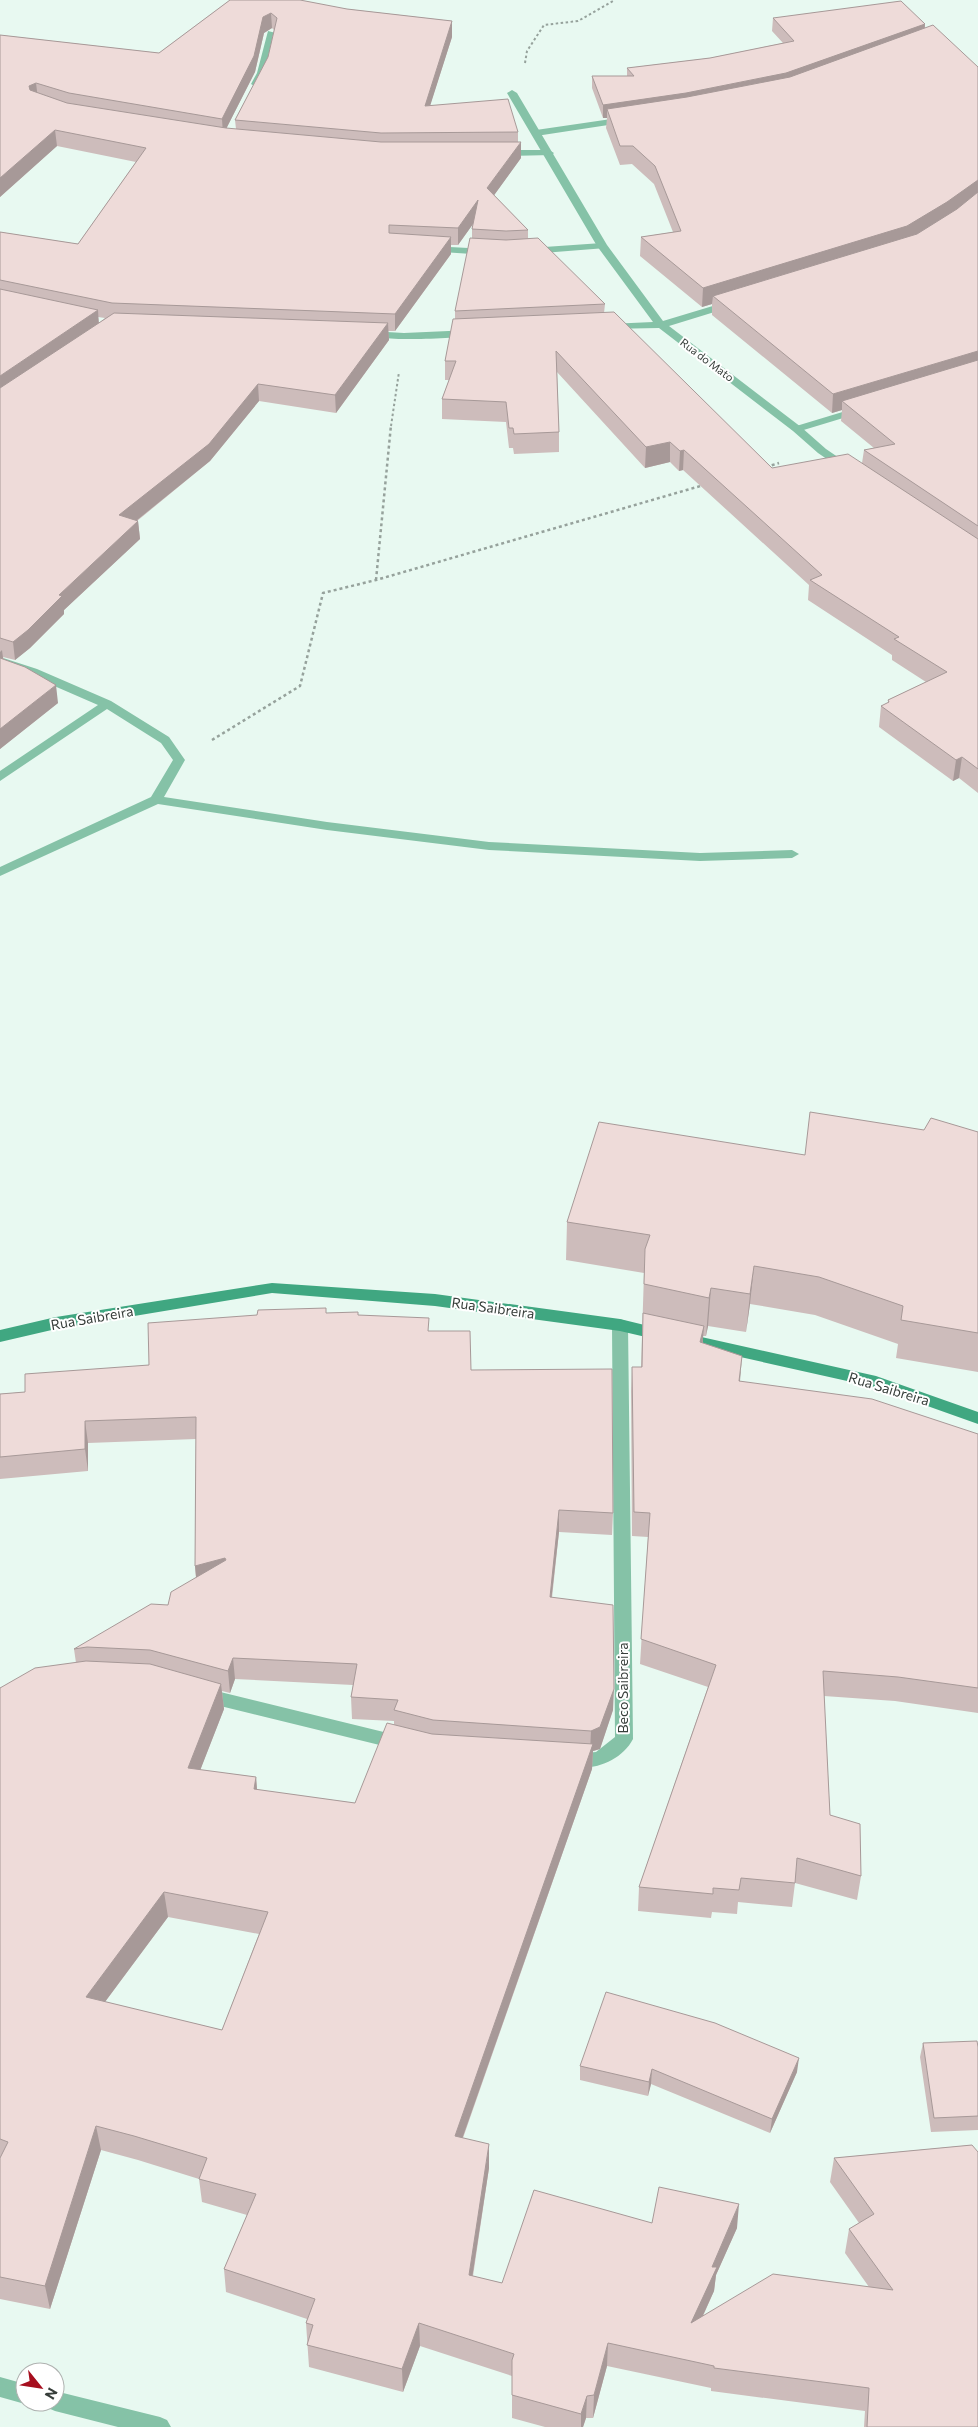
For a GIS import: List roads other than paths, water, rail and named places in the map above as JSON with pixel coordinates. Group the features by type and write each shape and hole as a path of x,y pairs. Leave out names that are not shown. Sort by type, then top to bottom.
{"street":[{"path":"253,90 262,73 271,32"},
{"name":"Rua do Mato","path":"512,92 602,246 661,325 797,429 822,451 855,473"},
{"path":"536,133 639,118"},
{"path":"489,153 549,153"},
{"path":"516,252 602,246"},
{"path":"424,249 498,252"},
{"path":"602,327 661,325 738,302"},
{"path":"355,334 404,336 483,332"},
{"path":"797,429 873,406"},
{"path":"0,661 33,672 107,704 165,740 179,760 156,800"},
{"path":"0,777 107,704"},
{"path":"0,872 156,800 327,826 489,846 700,858 792,854"},
{"name":"Rua Saibreira","path":"0,1336 56,1323 272,1288 434,1300 620,1325 876,1382 978,1418"},
{"name":"Beco Saibreira","path":"550,1759 590,1762 610,1754 624,1739 620,1325"},
{"path":"189,1691 413,1746"},
{"path":"0,2387 15,2391"},
{"path":"65,2403 160,2427"}]}
